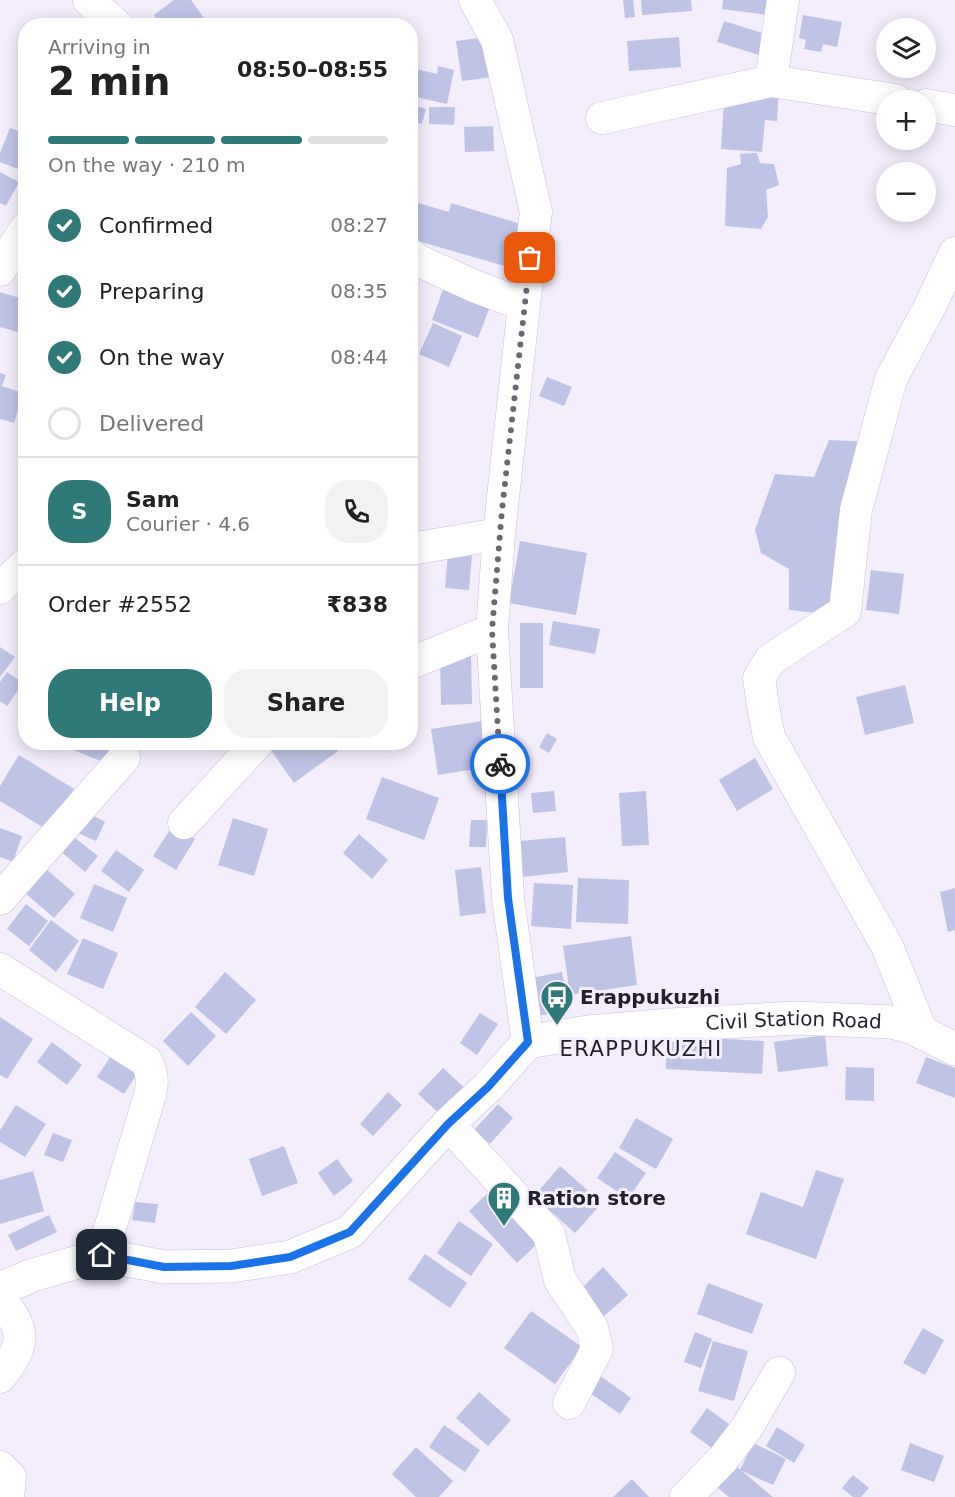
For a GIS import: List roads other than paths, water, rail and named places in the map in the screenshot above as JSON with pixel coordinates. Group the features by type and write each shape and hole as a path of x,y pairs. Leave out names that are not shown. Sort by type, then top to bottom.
{"main road":[{"name":"Civil Station Road","path":"528,1042 588,1032 796,1018 891,1022 922,1033 955,1049"},
{"path":"0,1289 33,1275 102,1255 164,1267 231,1266 290,1257 350,1232 448,1124 488,1087 528,1042"}],"street":[{"path":"89,0 108,18"},
{"path":"475,0 497,40 536,212 499,534 492,630 508,898 528,1042"},
{"path":"771,81 783,0"},
{"path":"602,118 771,81 876,97"},
{"path":"936,107 955,110"},
{"path":"0,270 18,241"},
{"path":"922,1033 887,946 769,737 759,678 770,660 845,611 856,510 891,379 955,253"},
{"path":"418,260 524,305"},
{"path":"418,548 499,534"},
{"path":"0,588 18,571"},
{"path":"418,660 492,630"},
{"path":"184,823 251,750"},
{"path":"0,899 124,758"},
{"path":"0,969 146,1061 151,1071 150,1095 102,1255"},
{"path":"448,1124 549,1234 560,1280 592,1328 597,1349 569,1403"},
{"path":"0,1299 21,1329 18,1351 0,1377"},
{"path":"686,1497 723,1459 747,1429 779,1373"},
{"path":"0,1467 10,1477 8,1497"}],"place":[{"name":"Erappukuzhi","path":"557,1026"},
{"name":"Ration store","path":"504,1227"}],"district":[{"name":"ERAPPUKUZHI","path":"641,1049"}]}
